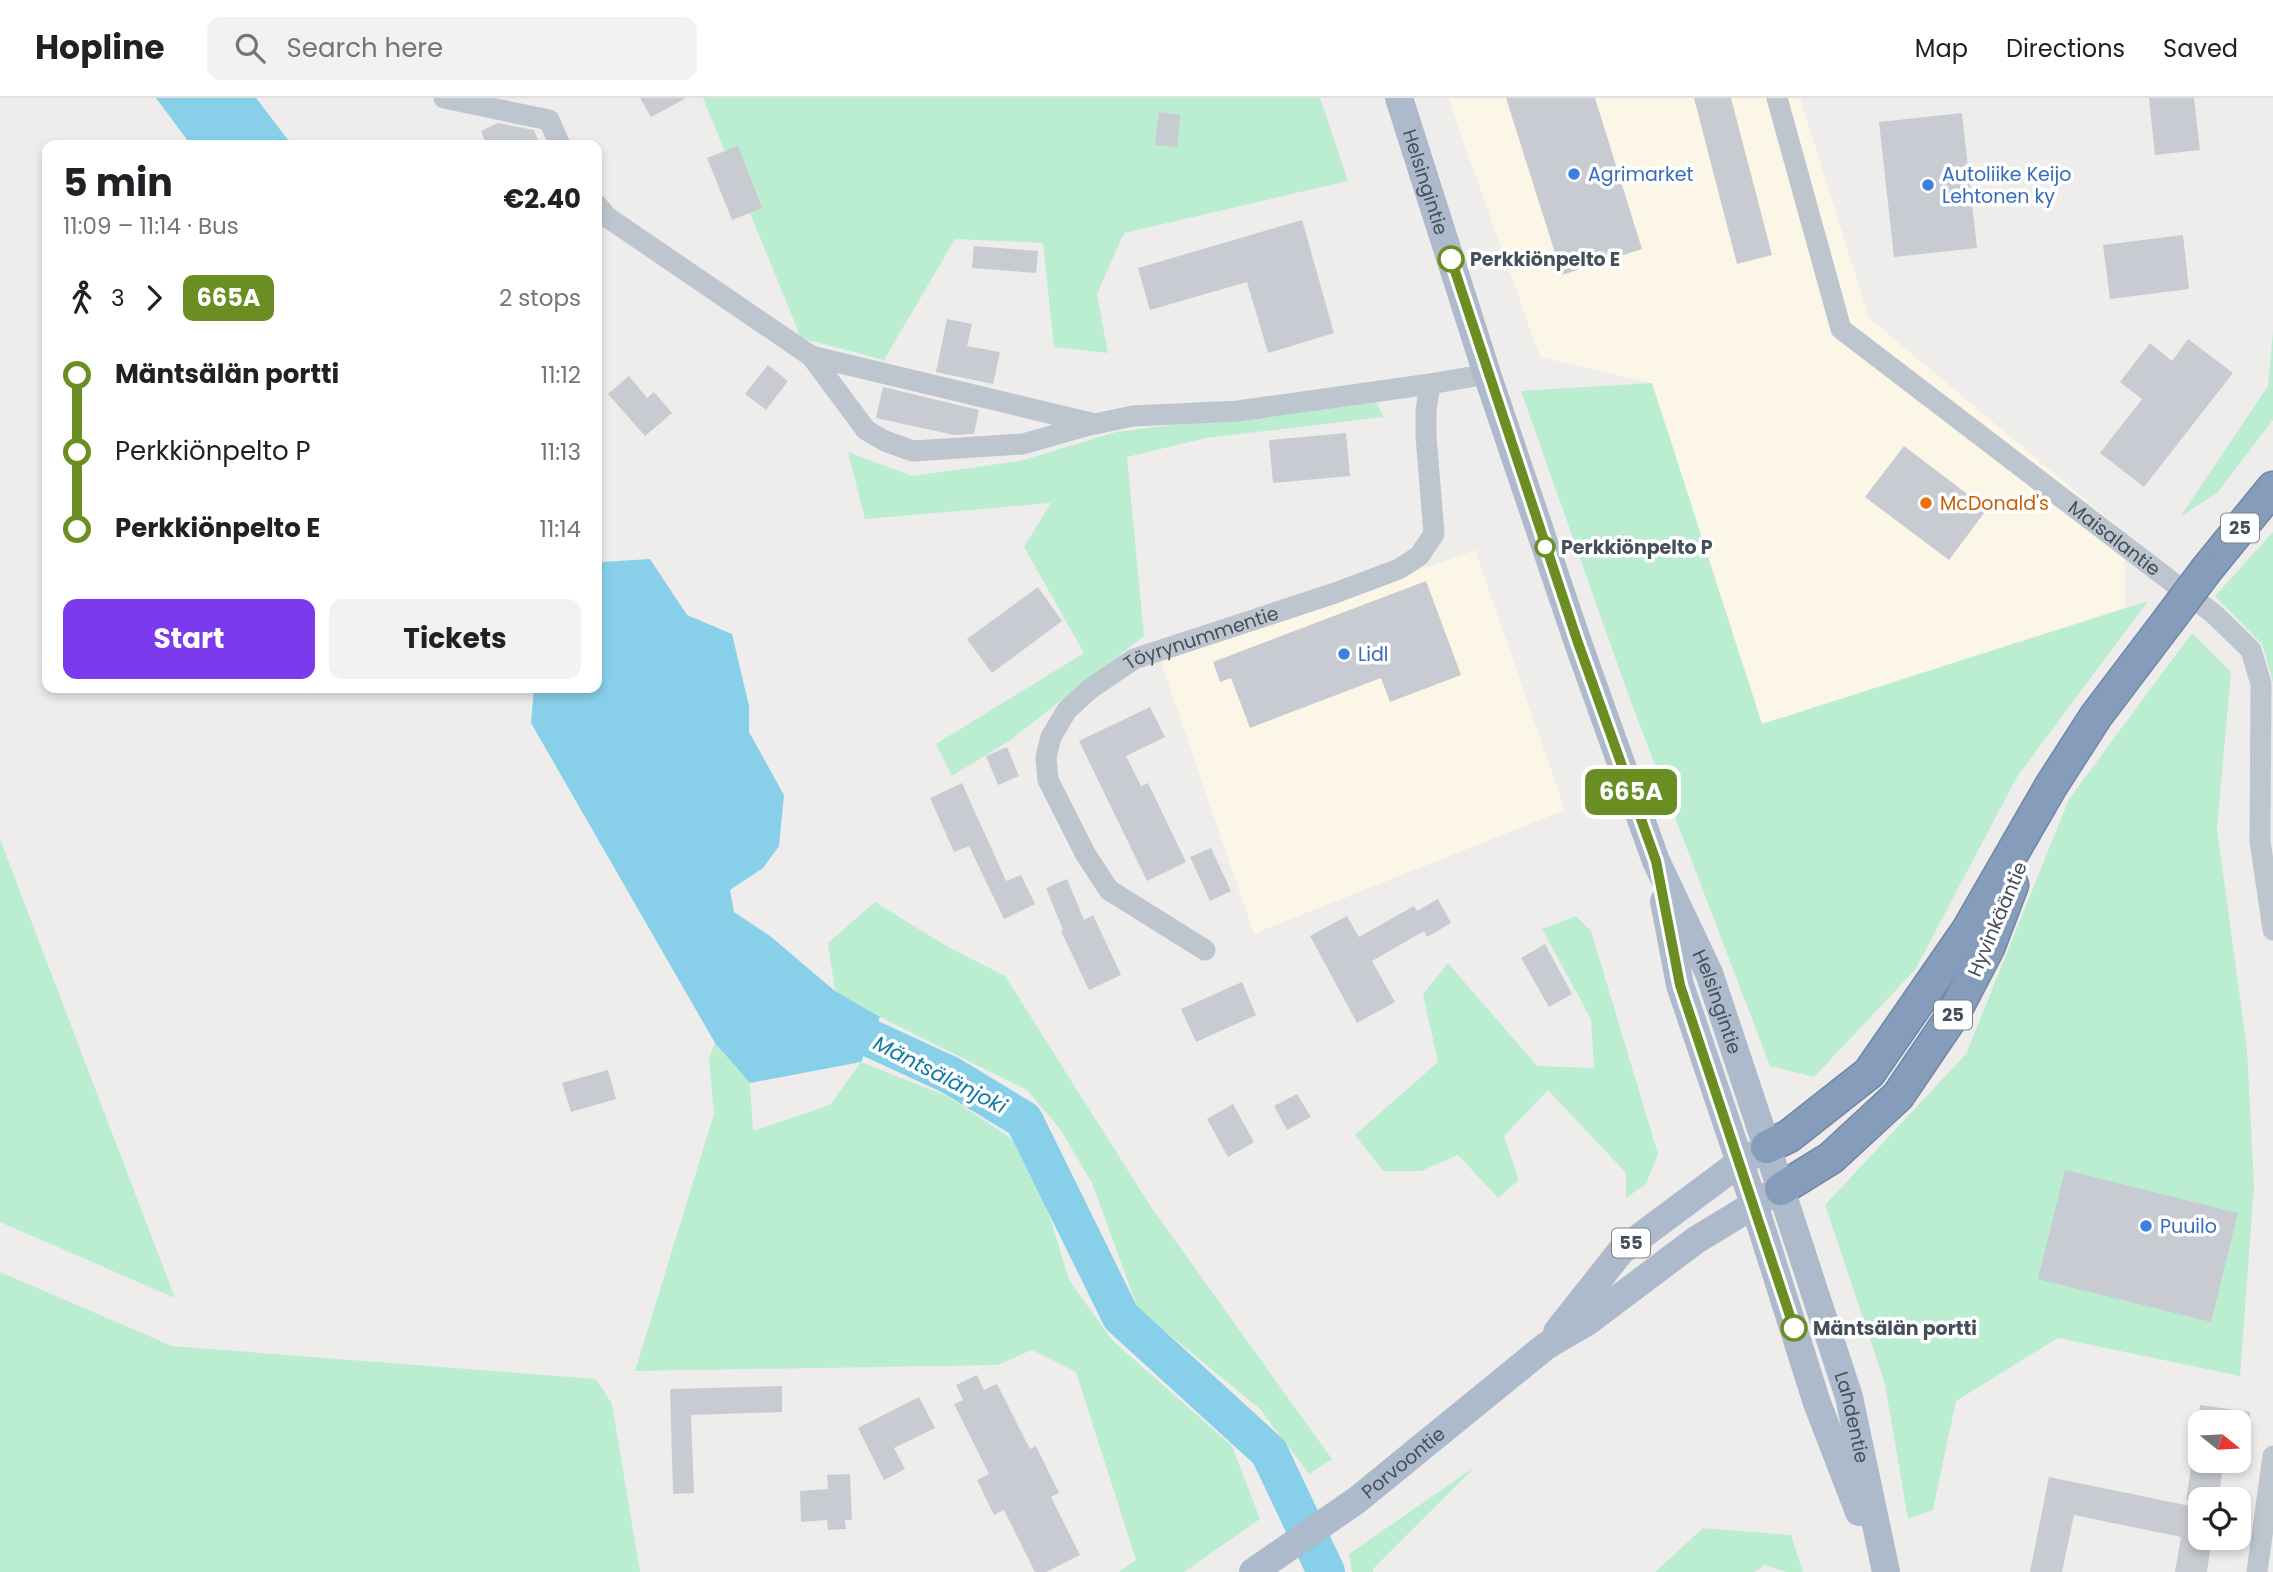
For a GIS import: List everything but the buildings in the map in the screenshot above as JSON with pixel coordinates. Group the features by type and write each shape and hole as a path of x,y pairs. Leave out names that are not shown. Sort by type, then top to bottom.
{"highway":[{"name":"Hyvinkääntie","path":"1767,1147 1789,1136 1869,1073 1968,930 2051,786 2096,716 2207,569 2273,488"},
{"name":"Hyvinkääntie","path":"1768,1197 1831,1158 1898,1097 1953,1015 1987,948 2051,786"}],"main road":[{"name":"Helsingintie","path":"1399,98 1487,374 1577,640 1656,861 1709,973 1767,1147"},
{"name":"Helsingintie","path":"1656,861 1680,985 1738,1163"},
{"name":"Porvoontie","path":"1546,1346 1620,1251 1738,1163 1767,1147"},
{"name":"Lahdentie","path":"1767,1147 1768,1197"},
{"name":"Lahdentie","path":"1738,1163 1768,1197 1849,1397 1884,1572"},
{"name":"Porvoontie","path":"1253,1572 1357,1500 1546,1346 1587,1322 1696,1240 1768,1197"}],"street":[{"path":"444,98 549,120 558,140"},
{"name":"Maisalantie","path":"1777,98 1841,329 2214,614 2251,650 2261,684 2267,723 2260,841 2273,930"},
{"path":"602,211 811,356 866,430 885,441 913,451 1023,444 1133,416 1238,411 1487,374"},
{"path":"811,356 1095,424"},
{"name":"Töyrynummentie","path":"1205,950 1109,890 1086,855 1048,780 1046,757 1051,737 1067,710 1090,689 1134,659 1335,593 1399,569 1419,556 1434,534 1426,436 1430,384"},
{"path":"2257,1572 2273,1456"}],"shaded area":[{"path":"1448,98 1800,98 1869,318 2124,532 2125,608 1762,724 1652,383 1540,357"},
{"path":"1475,550 1565,810 1254,934 1161,662"}],"green space":[{"path":"703,98 1320,98 1348,181 1124,233 1097,294 1108,353 1054,347 1043,243 955,239 884,360 801,338"},
{"path":"2273,332 2273,420 2217,493 2180,517 2268,386"},
{"path":"1652,383 1762,724 2148,601 2017,777 1915,970 1814,1077 1770,1066 1628,694 1521,391"},
{"path":"1375,400 1384,417 1206,438 1127,457 1144,636 1009,741 952,776 936,744 1084,653 1024,547 1051,503 865,519 848,452 912,476 1020,461 1116,432"},
{"path":"2273,532 2273,682 2262,644 2215,596"},
{"path":"2192,633 2231,672 2217,829 2247,1049 2254,1186 2240,1376 2058,1338 1956,1401 1933,1510 1908,1519 1885,1384 1825,1205 1966,1054 2069,799"},
{"path":"0,839 175,1298 0,1222"},
{"path":"875,902 948,947 1005,976 1151,1207 1332,1459 1309,1474 1260,1409 1138,1309 1092,1183 1060,1129 1027,1090 880,1017 835,991 828,943"},
{"path":"1576,916 1591,931 1658,1154 1646,1184 1626,1198 1626,1173 1548,1090 1504,1136 1519,1180 1498,1198 1458,1155 1421,1171 1383,1171 1355,1135 1438,1062 1423,994 1448,963 1537,1066 1594,1068 1591,1019 1542,929"},
{"path":"715,1043 750,1083 753,1131 830,1105 861,1062 947,1096 1012,1139 1048,1210 1069,1280 1113,1341 1232,1446 1260,1519 1184,1572 1119,1572 1136,1560 1076,1372 1032,1350 997,1365 635,1371 714,1114 709,1058"},
{"path":"0,1272 172,1346 596,1379 612,1404 640,1572 0,1572"},
{"path":"1476,1466 1373,1572 1352,1572 1349,1554"},
{"path":"1703,1528 1791,1535 1803,1572 1787,1572 1765,1565 1754,1572 1655,1572"}],"water":[{"path":"156,98 256,98 288,140 187,140"},
{"path":"650,559 687,615 732,634 749,706 749,732 784,795 779,846 763,868 730,890 734,912 770,936 835,991 880,1017 861,1062 750,1083 715,1043 531,723 534,693 602,693 602,562"}],"waterway":[{"name":"Mäntsälänjoki","path":"824,1017 950,1075 1024,1120 1121,1317 1269,1452 1326,1572"}],"bus line":[{"name":"665A","path":"1451,259 1577,640 1656,861 1680,985 1794,1328"}],"place":[{"name":"Agrimarket","path":"1574,174"},
{"name":"Autoliike Keijo Lehtonen ky","path":"1928,185"},
{"name":"Perkkiönpelto E","path":"1451,259"},
{"name":"McDonald's","path":"1926,503"},
{"name":"Perkkiönpelto P","path":"1545,547"},
{"name":"Lidl","path":"1344,654"},
{"name":"Puuilo","path":"2146,1226"},
{"name":"Mäntsälän portti","path":"1794,1328"}]}
